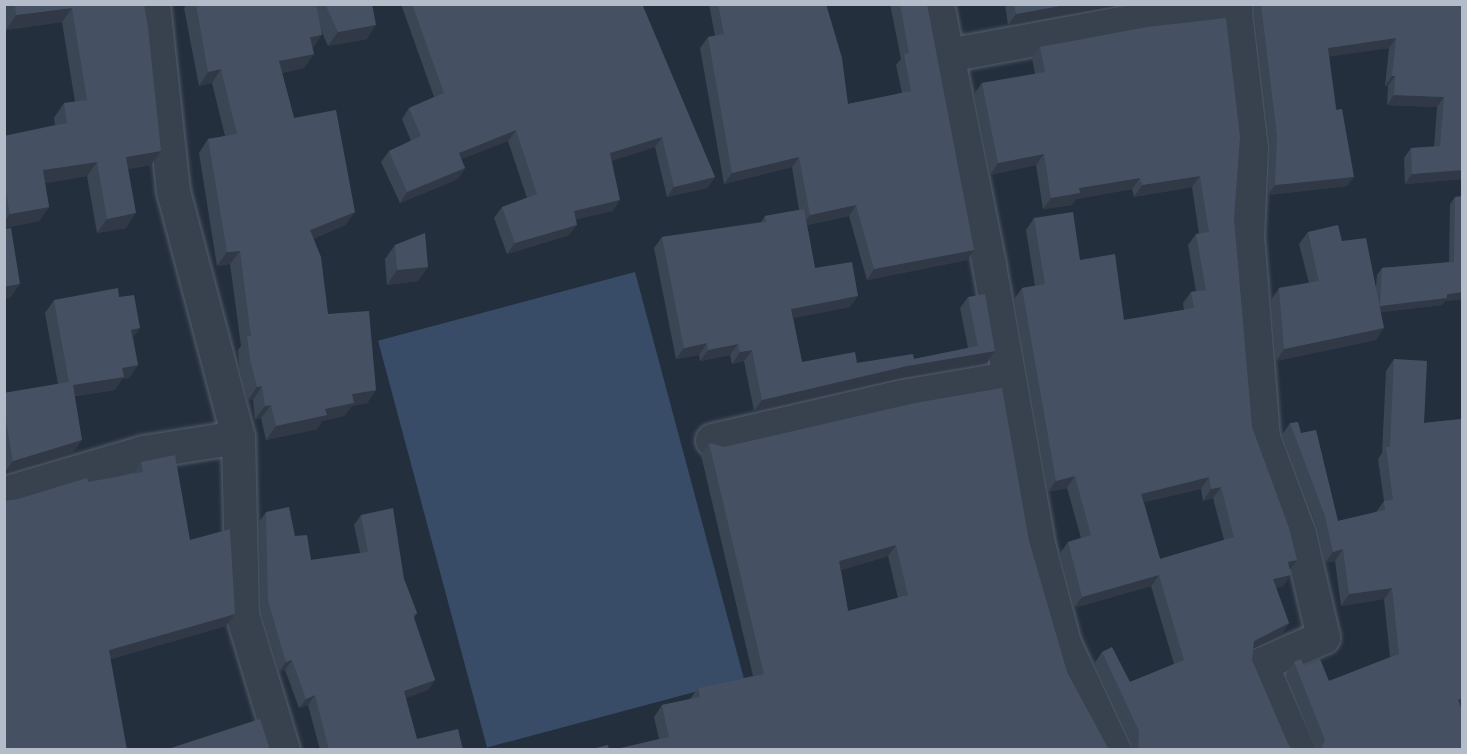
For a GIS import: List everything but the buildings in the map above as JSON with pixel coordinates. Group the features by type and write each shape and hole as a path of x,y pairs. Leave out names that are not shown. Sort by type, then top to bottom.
{"street":[{"path":"153,4 173,191 238,437 242,614 283,750"},
{"path":"938,4 1039,548 1064,643 1114,750"},
{"path":"948,55 1136,20 1234,7 1251,148 1247,235 1263,437 1299,534 1323,637 1261,664 1298,750"},
{"path":"712,440 903,396 1007,378"},
{"path":"4,493 143,452 238,437"}],"water":[{"path":"635,272 744,679 487,748 378,341"}]}
